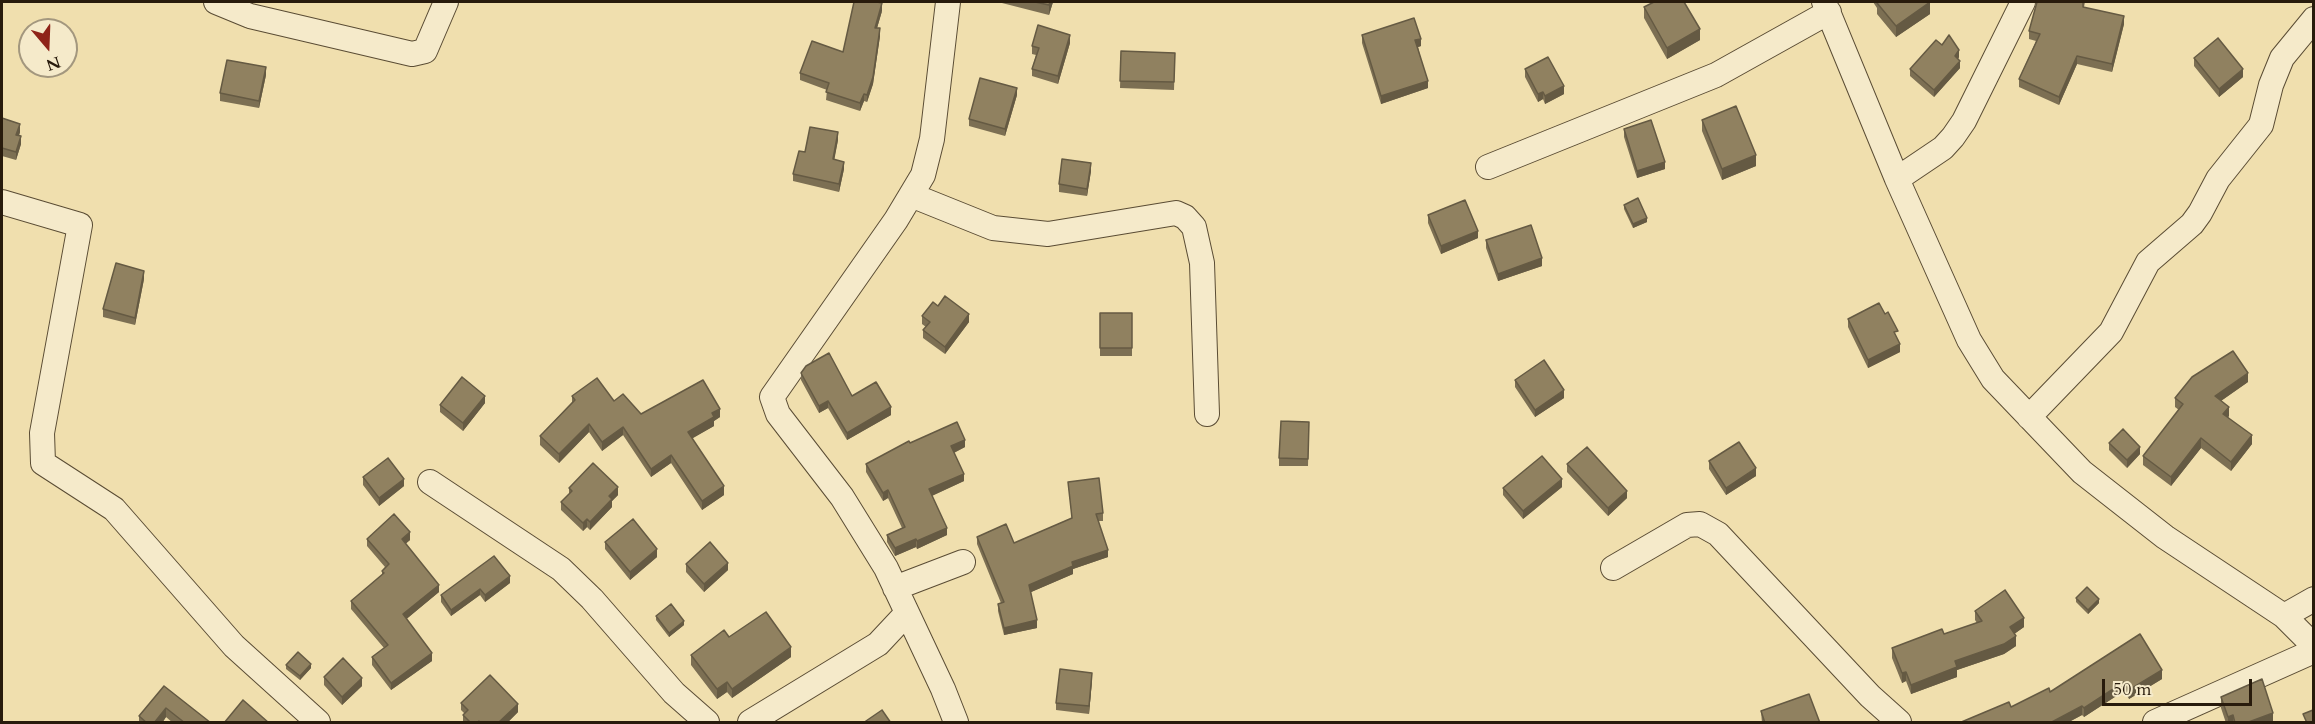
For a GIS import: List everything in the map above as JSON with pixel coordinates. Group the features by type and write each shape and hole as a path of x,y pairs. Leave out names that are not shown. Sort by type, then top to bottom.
{"street":[{"path":"216,2 250,16 412,54 425,51 446,2"},
{"path":"948,2 932,139 923,175 772,397 778,414 842,497 895,588 956,723"},
{"path":"1897,179 1943,148 1953,137 1964,121 2023,2"},
{"path":"1488,167 1716,75 1826,7 1897,179 1969,340 1993,379 2091,479 2166,537 2284,616 2313,646"},
{"path":"2029,417 2111,332 2148,262 2192,224 2200,213 2218,179 2261,125 2271,85 2282,58 2313,19"},
{"path":"911,195 993,228 1048,234 1176,213 1185,217 1194,227 1202,263 1207,414"},
{"path":"2,202 80,225 42,433 43,464 114,509 234,646 318,723"},
{"path":"430,482 561,569 592,599 674,693 707,723"},
{"path":"1613,568 1687,525 1700,524 1718,534 1870,696 1899,723"},
{"path":"895,588 963,562"},
{"path":"2284,616 2313,599"},
{"path":"750,723 878,644 907,614"},
{"path":"2155,723 2313,651"}],"building":[{"path":"854,2 882,3 875,28 880,28 873,77 867,95 864,94 860,103 826,92 829,83 800,73 812,41 843,52"},
{"path":"1654,2 1684,2 1700,29 1667,48 1644,7"},
{"path":"1930,2 1896,26 1877,3"},
{"path":"2037,2 2083,2 2083,7 2124,16 2112,64 2077,56 2059,97 2019,79 2040,34 2029,31"},
{"path":"1414,18 1421,39 1415,40 1428,81 1381,96 1362,35"},
{"path":"1038,25 1070,35 1058,76 1032,69 1039,48 1032,46"},
{"path":"1949,35 1959,50 1955,56 1960,61 1934,90 1910,69 1936,40 1942,45"},
{"path":"2218,38 2243,69 2219,89 2194,58"},
{"path":"1121,51 1175,53 1174,82 1120,81"},
{"path":"1548,57 1564,86 1545,96 1543,92 1538,94 1525,69"},
{"path":"227,60 266,67 259,101 220,93"},
{"path":"980,78 1017,88 1005,129 969,119"},
{"path":"1736,106 1756,155 1722,169 1702,120"},
{"path":"2,118 20,124 16,135 21,136 16,152 2,148"},
{"path":"1651,120 1665,162 1637,171 1624,129"},
{"path":"810,127 838,132 833,159 844,162 839,184 793,174 799,151 805,152"},
{"path":"1062,159 1091,163 1087,189 1059,184"},
{"path":"1638,198 1647,218 1633,224 1624,205"},
{"path":"1465,200 1478,231 1441,246 1428,215"},
{"path":"1531,225 1542,258 1498,274 1486,240"},
{"path":"116,263 144,271 135,318 103,309"},
{"path":"945,296 969,314 945,347 923,330 930,322 922,316 933,302 938,306"},
{"path":"1879,303 1885,314 1888,312 1898,331 1894,332 1900,344 1868,360 1848,319"},
{"path":"1100,313 1132,313 1132,348 1100,348"},
{"path":"2233,351 2248,373 2215,396 2229,407 2223,414 2252,435 2231,462 2201,438 2171,477 2143,456 2183,404 2175,398 2192,377"},
{"path":"829,353 852,396 876,382 891,407 847,433 828,401 819,406 801,373 806,366"},
{"path":"1544,360 1564,390 1535,410 1515,380"},
{"path":"462,377 485,396 463,423 440,405"},
{"path":"597,378 614,401 623,394 641,414 703,380 720,409 712,413 714,417 688,432 724,486 702,501 671,455 651,469 623,427 602,442 589,424 559,454 540,436 575,400 572,396"},
{"path":"1281,421 1309,422 1308,459 1279,458"},
{"path":"957,422 965,440 951,446 964,474 929,489 947,528 895,548 887,535 905,527 888,490 883,493 866,464 909,441 910,443"},
{"path":"2123,429 2140,447 2127,460 2109,443"},
{"path":"1739,442 1756,468 1726,488 1709,461"},
{"path":"1587,447 1627,491 1608,508 1567,464"},
{"path":"1542,456 1562,479 1523,511 1503,488"},
{"path":"388,458 404,479 379,498 363,477"},
{"path":"593,463 618,487 609,496 612,499 590,522 587,519 583,523 561,502 572,491 569,488"},
{"path":"1099,478 1103,513 1096,514 1108,550 1072,562 1073,566 1029,585 1037,620 1004,628 998,604 1004,602 977,537 1006,524 1014,543 1072,518 1068,482"},
{"path":"394,514 410,532 402,539 439,585 403,614 432,653 391,683 372,657 388,645 351,601 384,573 382,571 389,564 367,539"},
{"path":"633,519 657,549 630,572 605,542"},
{"path":"710,542 728,563 704,584 686,564"},
{"path":"494,556 510,576 485,595 480,589 451,610 441,595"},
{"path":"2087,587 2099,599 2088,610 2076,598"},
{"path":"2005,590 2024,618 2010,627 2016,636 2004,644 1955,661 1957,667 1911,685 1906,672 1902,673 1892,648 1942,629 1944,634 1982,621 1975,611"},
{"path":"671,604 684,621 669,633 656,616"},
{"path":"766,612 791,647 732,689 727,682 717,689 691,655 724,630 729,637"},
{"path":"2140,634 2162,670 2129,690 2124,682 2084,708 2082,706 2050,723 1959,723 2009,702 2011,707 2049,688 2050,692"},
{"path":"298,652 311,664 300,676 286,665"},
{"path":"343,658 362,678 342,697 324,677"},
{"path":"1060,669 1092,673 1089,706 1056,703"},
{"path":"490,675 518,704 498,723 480,723 479,721 471,723 463,715 468,710 461,703"},
{"path":"2262,679 2273,713 2246,723 2235,723 2233,715 2228,717 2221,697"},
{"path":"164,686 211,723 185,723 166,708 154,723 147,723 139,716"},
{"path":"1809,694 1820,723 1765,723 1761,711"},
{"path":"243,700 269,723 224,723"},
{"path":"882,710 891,723 863,723"},
{"path":"2313,710 2313,723 2307,723 2303,714"}]}
